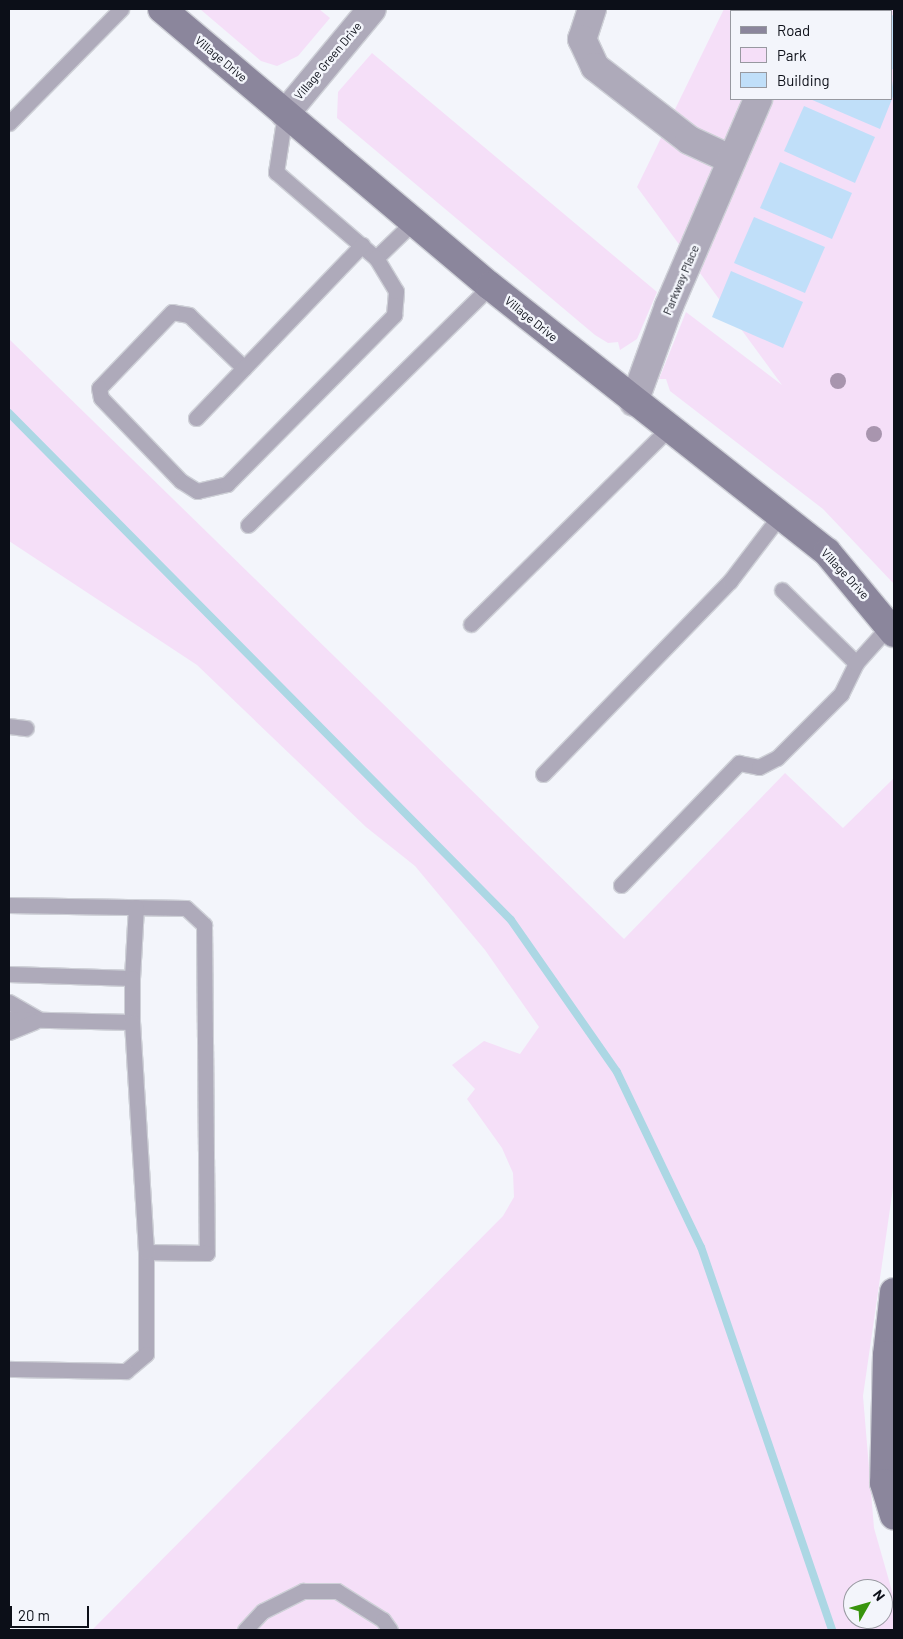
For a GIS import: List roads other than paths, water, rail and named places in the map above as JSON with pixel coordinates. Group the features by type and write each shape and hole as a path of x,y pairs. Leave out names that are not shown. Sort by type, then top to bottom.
{"street":[{"name":"Village Drive","path":"162,9 284,114 490,286 668,429 781,514 827,552 892,630"},
{"name":"Village Green Drive","path":"284,114 372,9"},
{"path":"592,9 582,39 595,68 689,140 732,160"},
{"name":"Parkway Place","path":"634,402 669,306 758,100"},
{"path":"894,1292 887,1355 884,1483 894,1516"}],"lane":[{"path":"9,123 121,9"},
{"path":"244,368 189,315 172,312 99,388 101,398 181,481 197,491 227,484 394,315 396,292 376,258 276,172 284,114"},
{"path":"376,258 414,222"},
{"path":"196,418 362,246"},
{"path":"248,524 490,286"},
{"path":"471,624 668,429"},
{"path":"543,774 730,581 781,514"},
{"path":"782,590 856,663"},
{"path":"621,885 739,763 759,767 777,758 841,694 856,663 892,630"},
{"path":"9,726 26,728"},
{"path":"9,905 186,908 204,925 207,1254 146,1252"},
{"path":"9,1369 126,1371 146,1354 146,1252 132,1022 132,978 136,907"},
{"path":"9,974 132,978"},
{"path":"9,1002 40,1020"},
{"path":"9,1019 132,1022"},
{"path":"9,1032 40,1020"},
{"path":"245,1630 263,1611 303,1591 337,1592 383,1620 390,1630"}],"waterway":[{"path":"9,413 511,920 617,1072 701,1247 832,1630"}]}
